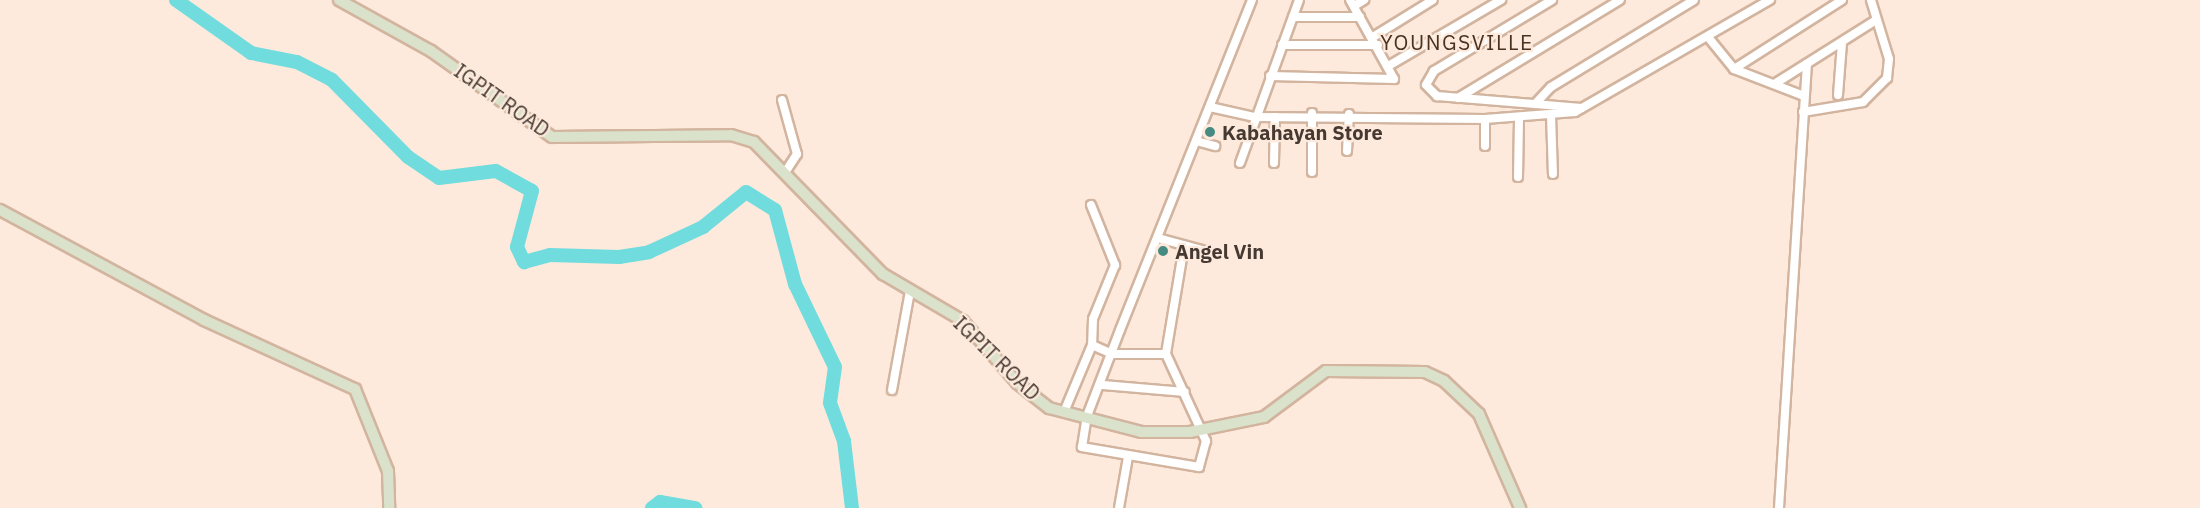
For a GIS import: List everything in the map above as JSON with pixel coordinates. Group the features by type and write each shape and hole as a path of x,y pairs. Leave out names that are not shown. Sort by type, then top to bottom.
{"street":[{"name":"IGPIT ROAD","path":"339,0 456,67 546,135 564,140 743,136 786,171 870,261 910,291 963,321 1017,383 1064,412 1087,416 1141,432 1202,431 1264,417 1326,371 1425,372 1444,381 1479,414 1520,508"},
{"path":"1184,246 1166,354 1202,431 1206,446 1195,470 1083,447 1087,416 1103,385 1112,354 1252,0"},
{"path":"1240,163 1254,117 1299,0"},
{"path":"1270,76 1392,79 1390,65 1352,3 1364,0"},
{"path":"1373,37 1433,0"},
{"path":"1390,65 1501,0"},
{"path":"1552,0 1539,3 1428,76 1432,93 1458,98 1586,108"},
{"path":"1458,98 1620,0"},
{"path":"1536,104 1551,87 1694,0"},
{"path":"1210,107 1254,117 1312,113 1485,119 1551,115 1586,108 1770,0"},
{"path":"1734,69 1842,0"},
{"path":"1803,112 1863,102 1887,78 1889,59 1871,0"},
{"path":"1293,17 1360,16"},
{"path":"1776,83 1876,20"},
{"path":"1708,38 1734,69 1776,83 1804,96"},
{"path":"1838,95 1842,43"},
{"path":"1282,45 1378,45"},
{"path":"1779,508 1807,63"},
{"path":"782,100 797,154 786,171"},
{"path":"1312,113 1312,172"},
{"path":"1347,151 1348,114"},
{"path":"1551,115 1553,174"},
{"path":"1274,163 1275,117"},
{"path":"1518,177 1519,117"},
{"path":"1485,119 1485,146"},
{"path":"1196,141 1215,146"},
{"path":"1064,412 1092,345 1093,319 1115,265 1091,205"},
{"path":"0,210 204,321 355,389 388,471 389,508"},
{"path":"1158,238 1202,250"},
{"path":"892,390 910,291"},
{"path":"1092,345 1112,354 1166,354"},
{"path":"1103,385 1185,393"},
{"path":"1119,508 1128,457"}],"waterway":[{"path":"176,0 251,53 297,62 332,80 408,157 439,178 496,171 532,191 517,247 524,262 550,255 619,257 649,252 703,227 746,192 775,210 795,284 835,367 830,403 844,441 852,508"},
{"path":"652,508 660,502 695,508"}],"place":[{"name":"Kabahayan Store","path":"1210,132"},
{"name":"Angel Vin","path":"1163,251"}],"district":[{"name":"YOUNGSVILLE","path":"1457,42"}]}
